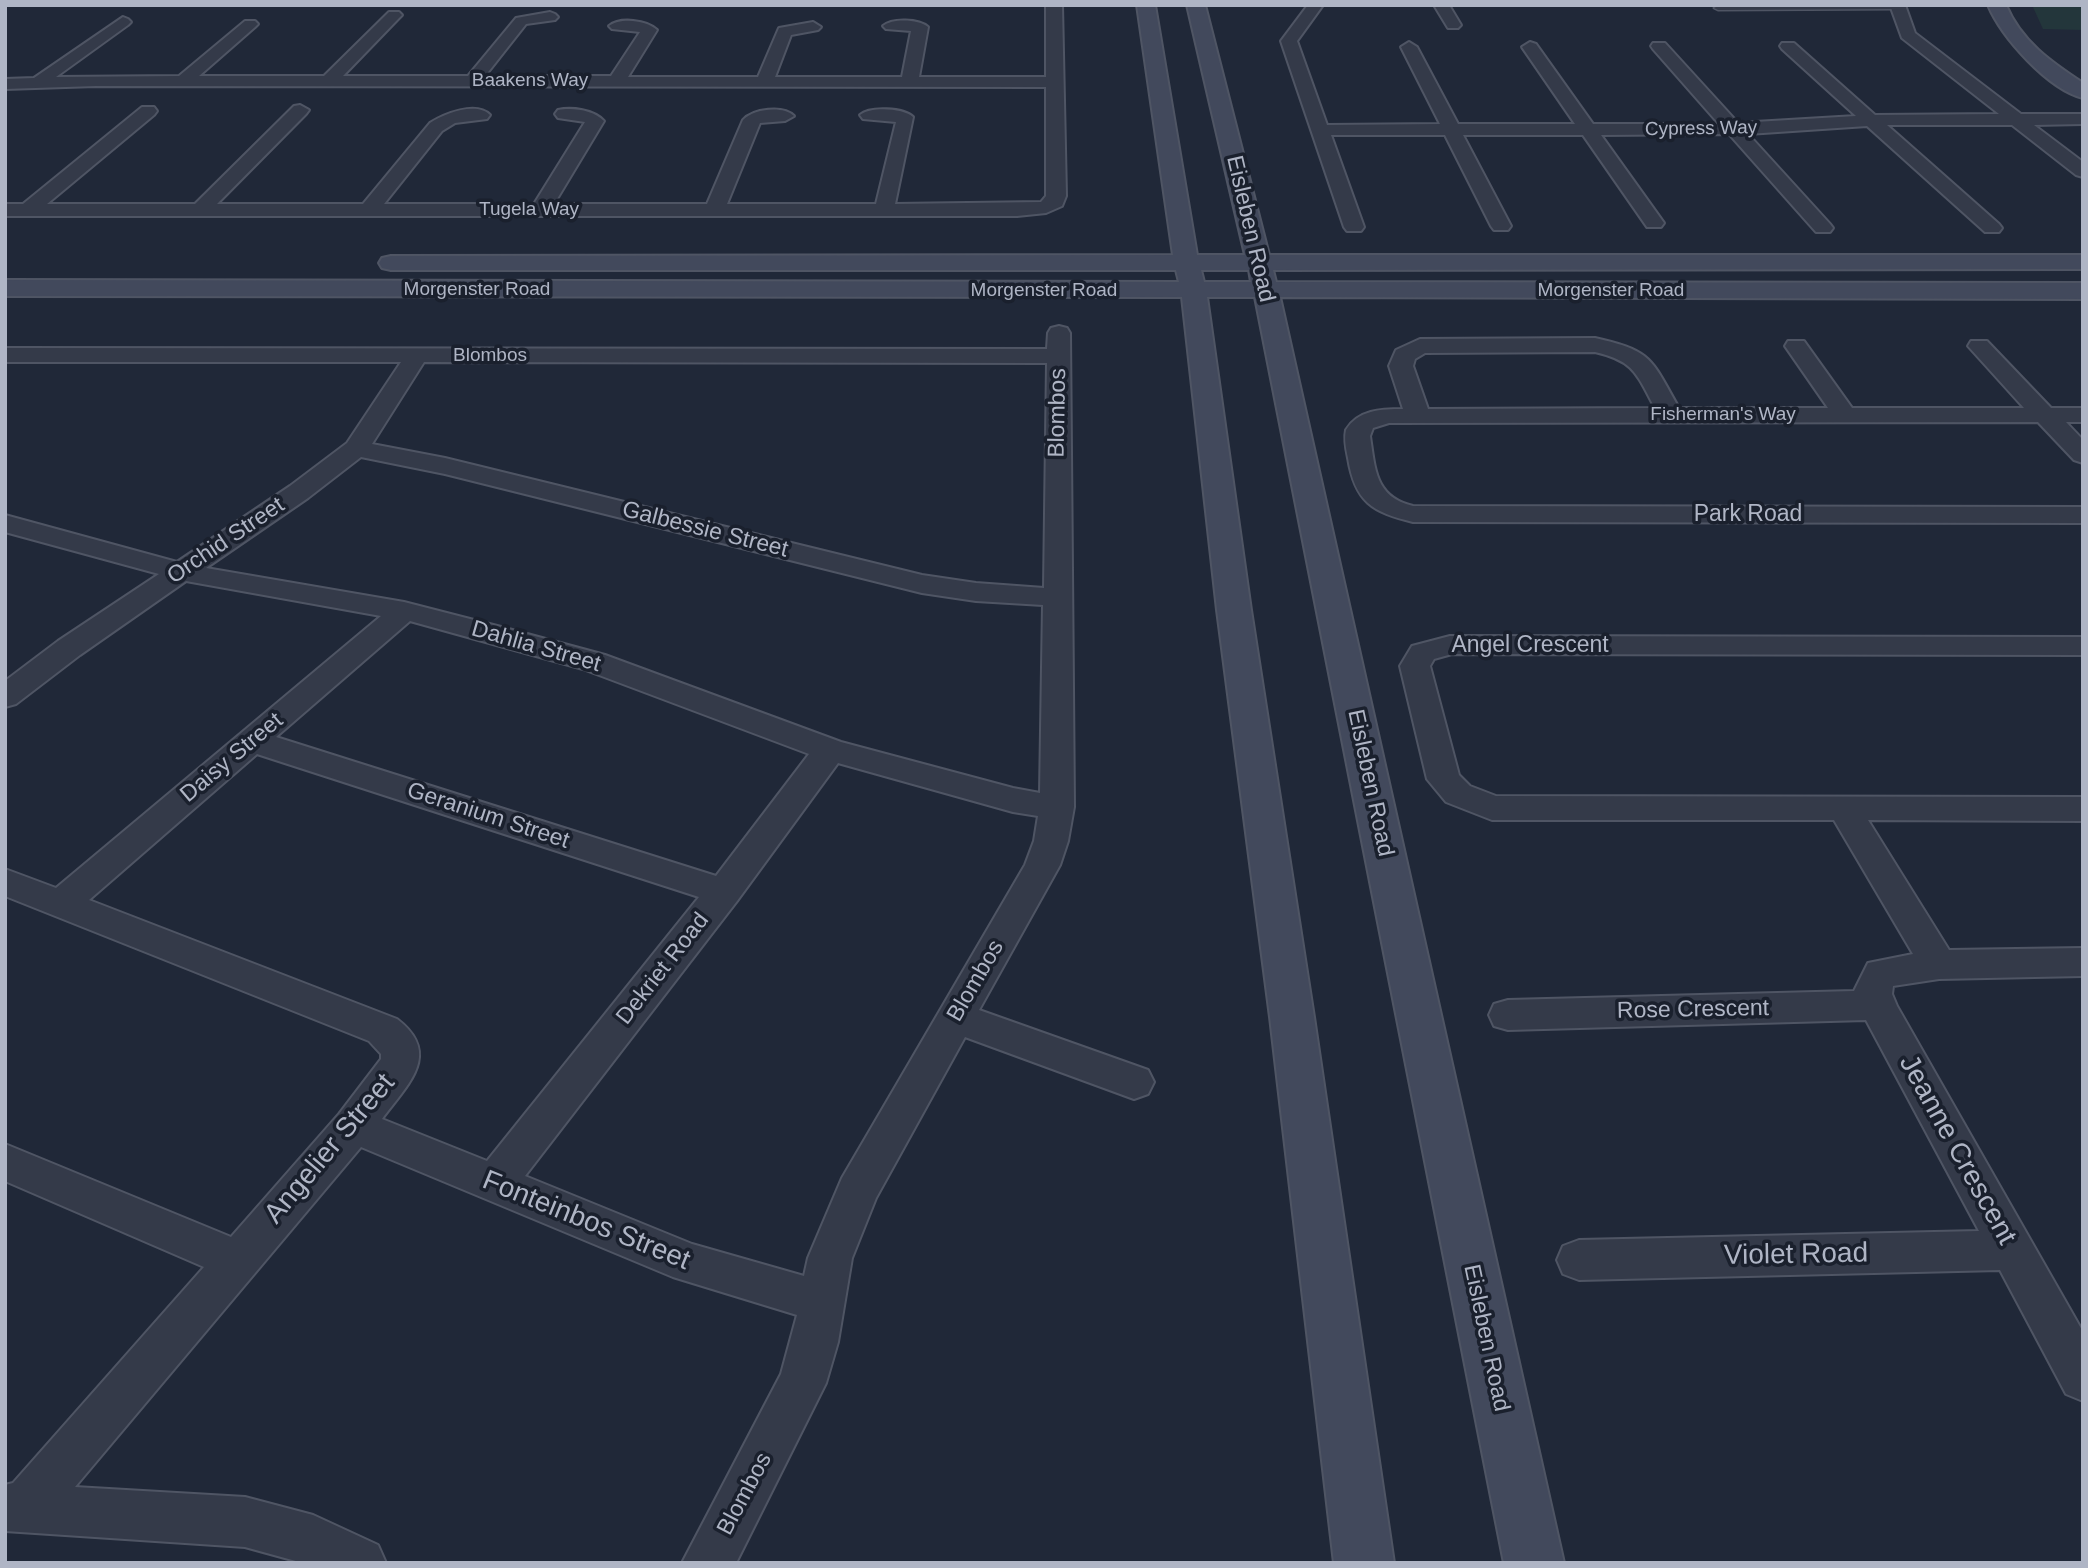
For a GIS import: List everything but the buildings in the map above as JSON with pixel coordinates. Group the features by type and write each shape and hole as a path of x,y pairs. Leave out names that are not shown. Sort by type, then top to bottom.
{"main road":[{"path":"1146,5 1173,168 1181,239 1194,291 1364,1563"},
{"name":"Eisleben Road","path":"1196,5 1266,291 1534,1563"},
{"path":"1997,5 2017,41 2050,70 2083,92"},
{"name":"Morgenster Road","path":"368,263 2083,261"},
{"name":"Morgenster Road","path":"5,288 2083,291"}],"street":[{"path":"1054,5 1056,82"},
{"path":"1315,5 1289,41 1354,227"},
{"path":"1441,5 1453,25"},
{"path":"1897,6 1908,35 2083,171"},
{"path":"329,81 394,15"},
{"path":"473,82 521,21 550,17"},
{"path":"39,82 123,22"},
{"path":"183,81 250,24"},
{"path":"617,26 642,27 649,30 617,81"},
{"path":"891,26 920,27 910,81"},
{"path":"765,81 785,31 813,27"},
{"path":"1659,46 1823,228"},
{"path":"1788,46 1992,228"},
{"path":"1409,47 1501,226"},
{"path":"1530,47 1654,223"},
{"name":"Baakens Way","path":"5,84 183,81 1056,82"},
{"name":"Tugela Way","path":"5,210 1017,210 1052,205 1056,196 1056,82"},
{"path":"200,210 300,110"},
{"path":"28,210 148,111"},
{"path":"541,210 595,121 589,117 564,114"},
{"path":"369,210 436,127 450,118 481,115"},
{"path":"869,115 904,117 905,122 884,210"},
{"path":"714,211 752,120 763,116 785,116"},
{"name":"Cypress Way","path":"1319,130 1735,129 1873,120 2083,119"},
{"name":"Blombos","path":"5,355 417,356 1059,344 1057,807 1051,841 1042,865 857,1191 830,1258 815,1342 802,1383 708,1563"},
{"path":"1418,416 1401,366 1404,355 1414,348 1595,345 1627,352 1641,362 1671,415"},
{"path":"1979,345 2080,449"},
{"path":"1796,346 1845,415"},
{"name":"Orchid Street","path":"5,697 69,648 299,492 356,448 417,356"},
{"name":"Fisherman's Way","path":"1413,514 1388,508 1371,494 1357,436 1358,429 1364,422 1389,416 2083,415"},
{"name":"Galbessie Street","path":"356,448 445,466 922,584 976,592 1056,597"},
{"name":"Park Road","path":"1413,514 2083,515"},
{"name":"Dahlia Street","path":"5,523 182,572 404,611 594,662 830,750 1013,800 1057,807"},
{"name":"Daisy Street","path":"61,904 404,611"},
{"name":"Angel Crescent","path":"2083,646 1450,645 1423,653 1415,666 1444,779 1458,794 1480,805 1505,809 2083,809"},
{"name":"Geranium Street","path":"252,741 724,892"},
{"name":"Dekriet Road","path":"492,1185 724,892 830,750"},
{"path":"1844,809 1939,965"},
{"name":"Angelier Street","path":"5,882 383,1030 391,1036 401,1051 399,1065 354,1126 15,1509"},
{"path":"1878,1005 1872,985 1881,973 1939,965 2083,962"},
{"name":"Rose Crescent","path":"1508,1015 1878,1005"},
{"name":"Jeanne Crescent","path":"1878,1005 2083,1378"},
{"path":"956,1018 1134,1082"},
{"name":"Fonteinbos Street","path":"354,1126 689,1264 823,1302"},
{"path":"5,1162 237,1260"},
{"name":"Violet Road","path":"1579,1260 2012,1250"},
{"path":"15,1509 245,1522 313,1540 359,1563"}],"lane":[{"path":"1718,8 1897,6"}],"green space":[{"path":"2032,5 2083,5 2083,30 2043,29"}]}
